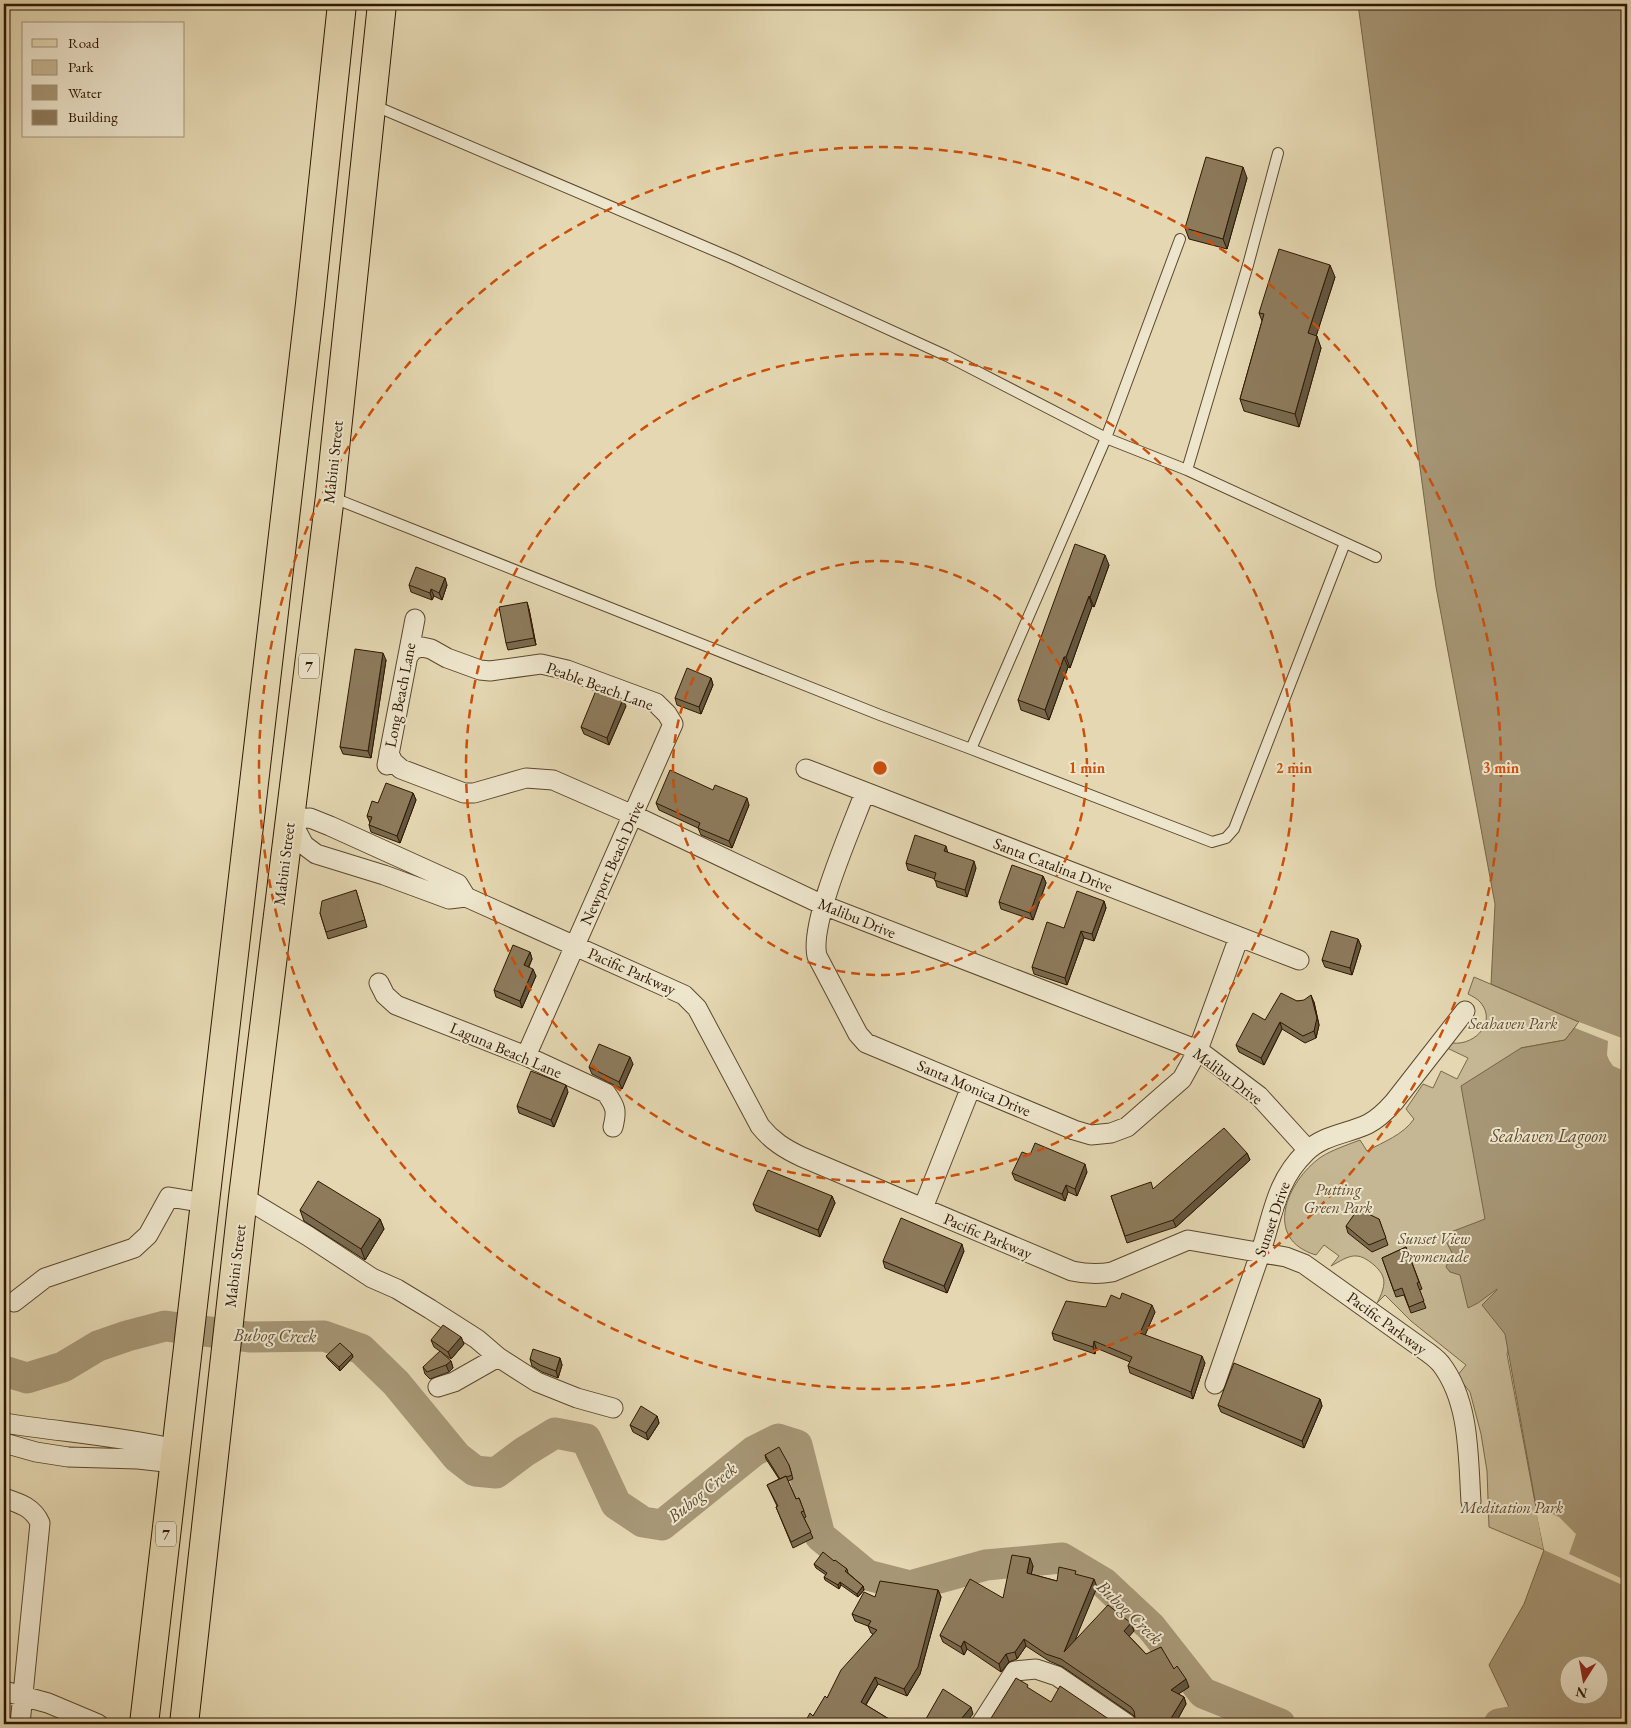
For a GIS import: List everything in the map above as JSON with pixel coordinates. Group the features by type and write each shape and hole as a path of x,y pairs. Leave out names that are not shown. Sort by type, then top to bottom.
{"main road":[{"name":"7","path":"144,1724 310,304 342,4"},
{"name":"Mabini Street","path":"184,1724 243,1197 330,496 382,4"},
{"path":"246,848 263,839 290,819 271,781 256,766"}],"street":[{"name":"Long Beach Lane","path":"387,761 415,619"},
{"name":"Peable Beach Lane","path":"408,656 414,650 422,647 480,670 490,671 541,664 567,670 656,703 667,714 673,724"},
{"name":"Newport Beach Drive","path":"526,1056 673,724"},
{"name":"Malibu Drive","path":"387,761 393,762 401,770 464,793 474,793 526,778 553,780 633,815 823,905 1198,1050 1259,1096 1308,1150"},
{"name":"Santa Catalina Drive","path":"806,769 1299,960"},
{"name":"Santa Monica Drive","path":"865,792 823,905 815,946 817,956 858,1034 866,1043 1074,1130 1091,1135 1110,1133 1127,1127 1182,1079 1198,1050 1239,937"},
{"name":"Pacific Parkway","path":"466,897 458,884 310,818 290,819 304,844 316,854 449,899 466,897 674,990 691,1000 760,1126 770,1138 785,1150 1072,1271 1086,1274 1112,1272 1188,1240 1286,1257 1304,1264 1440,1362 1460,1402 1465,1425 1472,1502"},
{"path":"355,866 364,842"},
{"name":"Laguna Beach Lane","path":"379,983 384,995 396,1005 526,1056 606,1094 614,1104 616,1114 613,1127"},
{"name":"Sunset Drive","path":"1215,1384 1261,1252 1280,1187 1292,1166 1308,1150 1325,1139 1368,1124 1383,1114 1465,1011"},
{"path":"923,1208 971,1087"},
{"path":"14,1302 45,1278 134,1248 148,1235 169,1197 205,1203"},
{"path":"243,1197 308,1236 372,1278 397,1289 476,1338 498,1357 537,1382 577,1398 613,1408"},
{"path":"438,1387 454,1382 498,1357"},
{"path":"4,1423 131,1439 175,1456"},
{"path":"4,1443 36,1452 68,1457 138,1459 175,1456"},
{"path":"4,1498 23,1505 36,1513 40,1522 20,1724"},
{"path":"981,1724 1016,1671 1036,1669 1057,1676 1127,1724"},
{"path":"4,1691 48,1703 98,1724"}],"lane":[{"path":"371,104 734,258 947,356 1106,438 1187,470 1376,557"},
{"path":"1187,470 1248,265 1278,153"},
{"path":"971,749 1106,438 1180,239"},
{"path":"330,496 880,715 1212,842 1226,838 1234,829 1345,544"}],"green space":[{"path":"1474,977 1579,1022 1565,1040 1521,1048 1511,1341 1507,1354 1544,1550 1489,1527 1487,1471 1481,1434 1470,1392 1457,1376 1466,1365 1411,1321 1385,1295 1377,1303 1383,1290 1384,1280 1379,1270 1372,1264 1364,1258 1354,1256 1331,1266 1339,1256 1324,1245 1316,1255 1299,1247 1289,1236 1285,1223 1285,1209 1290,1194 1298,1180 1309,1167 1321,1157 1360,1140 1367,1151 1392,1138 1414,1119 1406,1109 1423,1084 1433,1088 1441,1071 1457,1079 1468,1058 1445,1047 1448,1042 1465,1042 1473,1038 1480,1033 1486,1019 1481,1003 1468,994"}],"water":[{"name":"Seahaven Lagoon","path":"1358,4 1627,4 1627,1724 1517,1724 1489,1665 1524,1604 1544,1550 1505,1334 1482,1305 1497,1289 1468,1308 1460,1275 1450,1272 1446,1267 1452,1253 1443,1235 1485,1219 1461,1086 1521,1048 1565,1040 1579,1022 1491,984 1495,904 1436,587"}],"pier":[{"path":"1579,1022 1627,1040 1627,1070 1613,1066 1609,1060 1607,1055 1608,1041 1575,1028"},
{"path":"1535,1506 1559,1517 1576,1534 1569,1554 1627,1581 1627,1587 1544,1550"}],"building":[{"path":"1206,157 1243,167 1223,239 1185,228"},
{"path":"1279,249 1330,265 1308,333 1317,336 1295,414 1240,399 1264,314 1259,313"},
{"path":"1075,544 1105,555 1045,710 1018,700"},
{"path":"416,567 445,578 439,593 431,589 430,593 409,585"},
{"path":"527,602 534,638 506,643 499,607"},
{"path":"355,649 383,653 368,751 340,747"},
{"path":"687,668 711,678 699,707 675,698"},
{"path":"597,688 623,699 607,738 581,727"},
{"path":"670,770 713,790 715,785 747,798 729,841 698,828 700,823 656,803"},
{"path":"386,783 413,793 397,836 369,825 372,817 367,816 372,801 378,803"},
{"path":"915,835 946,846 944,851 974,861 965,890 934,880 936,873 906,863"},
{"path":"1012,865 1043,876 1030,913 999,902"},
{"path":"356,890 365,920 326,932 320,913 322,901"},
{"path":"1077,891 1104,901 1092,934 1081,931 1065,978 1032,967 1047,922 1064,928"},
{"path":"1331,931 1358,939 1350,968 1322,960"},
{"path":"513,945 530,952 524,965 533,969 520,1001 494,990"},
{"path":"1281,993 1297,1001 1304,1000 1311,995 1317,1018 1314,1031 1303,1036 1280,1022 1261,1058 1236,1045 1253,1013 1265,1020"},
{"path":"599,1044 630,1057 619,1082 589,1067"},
{"path":"531,1071 566,1085 551,1120 517,1106"},
{"path":"1224,1128 1247,1153 1173,1220 1125,1236 1111,1196 1151,1182 1153,1189"},
{"path":"1035,1143 1085,1164 1075,1189 1066,1185 1062,1194 1012,1173 1022,1152 1030,1155"},
{"path":"768,1170 832,1196 818,1230 753,1204"},
{"path":"318,1181 380,1219 361,1249 300,1210"},
{"path":"1358,1209 1379,1219 1386,1238 1369,1245 1346,1226"},
{"path":"901,1218 962,1244 944,1286 883,1261"},
{"path":"1406,1247 1424,1301 1409,1307 1402,1288 1394,1291 1382,1258"},
{"path":"1122,1293 1152,1305 1140,1333 1202,1356 1191,1392 1128,1366 1132,1357 1094,1341 1093,1347 1052,1333 1066,1301 1106,1307 1111,1295 1120,1299"},
{"path":"443,1325 461,1337 448,1352 431,1340"},
{"path":"340,1343 352,1354 339,1367 326,1356"},
{"path":"533,1349 560,1358 556,1371 530,1359"},
{"path":"440,1351 451,1361 446,1365 427,1372 423,1367"},
{"path":"1234,1363 1320,1399 1302,1441 1218,1405"},
{"path":"641,1406 657,1416 646,1433 630,1425"},
{"path":"779,1447 792,1475 780,1479 765,1455"},
{"path":"786,1476 796,1499 799,1498 804,1511 801,1512 811,1532 791,1542 776,1507 778,1506 767,1485"},
{"path":"823,1552 847,1569 845,1571 863,1586 857,1594 840,1582 838,1585 824,1577 827,1573 814,1564"},
{"path":"1012,1555 1030,1558 1027,1573 1057,1581 1059,1567 1076,1571 1075,1574 1094,1579 1064,1652 1108,1605 1131,1623 1124,1631 1146,1654 1161,1647 1174,1669 1177,1666 1186,1679 1171,1690 1184,1697 1170,1720 1172,1721 1170,1724 1132,1724 1135,1717 1131,1707 1061,1659 1046,1654 1024,1639 1015,1652 1006,1654 999,1664 964,1641 961,1647 940,1635 970,1579 1003,1598"},
{"path":"880,1581 938,1590 918,1667 904,1689 875,1677 861,1702 889,1719 886,1724 804,1724 810,1713 813,1716 825,1696 827,1698 841,1670 877,1630 868,1626 871,1621 852,1614 864,1592 875,1597"},
{"path":"1016,1678 1051,1702 1060,1686 1116,1724 986,1724"},
{"path":"943,1689 971,1707 957,1724 923,1724"}],"waterway":[{"name":"Bubog Creek","path":"4,1371 27,1378 63,1367 98,1346 165,1326 249,1337 324,1336 361,1349 396,1383 457,1457 475,1471 496,1473 524,1452 555,1433 586,1439 616,1504 643,1522 662,1525 754,1451 778,1439 797,1445 820,1536 867,1575 910,1586 986,1565 1062,1558 1104,1583 1151,1627 1203,1693 1280,1724"},
{"name":"Bubog Creek","path":"1499,1724 1515,1721"}],"park label":[{"name":"Seahaven Park","path":"1513,1023"},
{"name":"Putting Green Park","path":"1338,1198"},
{"name":"Sunset View Promenade","path":"1434,1247"},
{"name":"Meditation Park","path":"1512,1507"}]}
